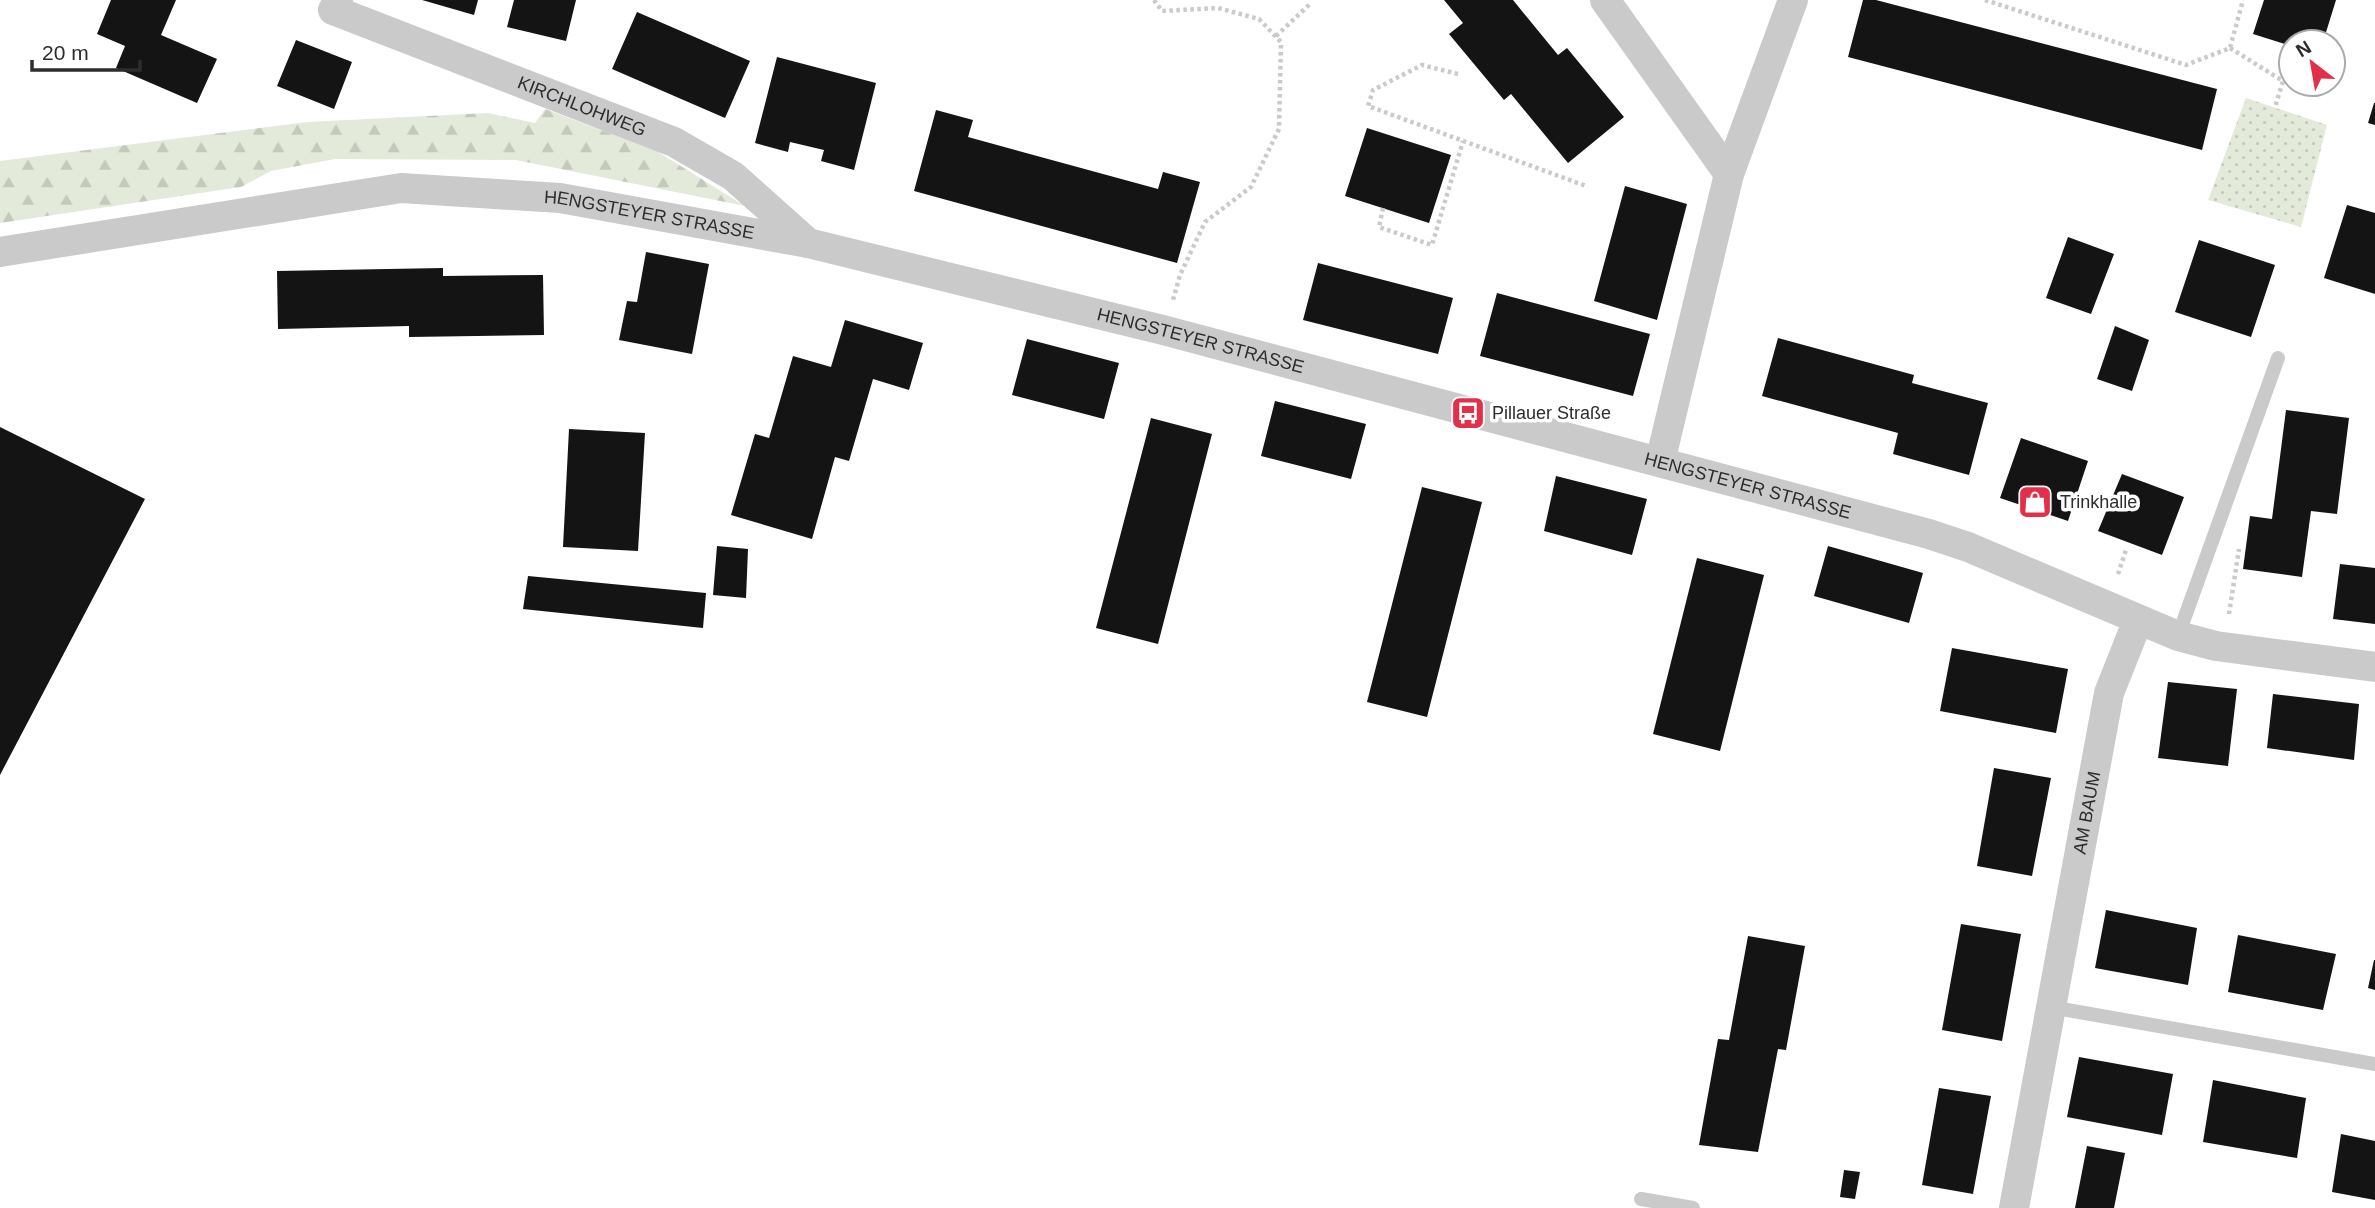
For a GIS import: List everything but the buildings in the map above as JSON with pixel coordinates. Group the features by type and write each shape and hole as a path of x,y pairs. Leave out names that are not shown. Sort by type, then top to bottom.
{"street":[{"path":"1605,0 1729,174"},
{"path":"1660,462 1729,174 1793,0"},
{"name":"KIRCHLOHWEG","path":"335,5 674,142 733,176 808,243"},
{"name":"HENGSTEYER STRASSE","path":"0,252 401,188 560,198 808,243 1163,330 1968,547 2178,636 2216,646 2375,667"},
{"name":"AM BAUM","path":"2014,1208 2109,693 2138,620"}],"lane":[{"path":"2178,636 2278,358"},
{"path":"2050,1007 2375,1064"},
{"path":"1641,1199 1693,1208"}],"path":[{"path":"1154,0 1162,11 1218,8 1259,19 1281,42 1279,129 1251,187 1205,222 1180,275 1163,330"},
{"path":"1985,0 2186,65 2230,48"},
{"path":"2230,48 2243,0"},
{"path":"1276,36 1310,4"},
{"path":"2230,48 2283,80 2274,107"},
{"path":"1458,74 1422,65 1373,90 1368,106 1586,186"},
{"path":"1383,208 1379,227 1432,245 1463,141"},
{"path":"2230,614 2240,540"},
{"path":"2117,575 2126,550"}],"green space":[{"path":"2246,98 2327,125 2301,227 2208,200"},
{"path":"545,109 655,150 745,206 516,160 335,159 271,171 241,187 0,223 0,161 307,122 488,113 535,123"}],"place":[{"name":"Pillauer Straße","path":"1468,413"},
{"name":"Trinkhalle","path":"2035,502"}]}
